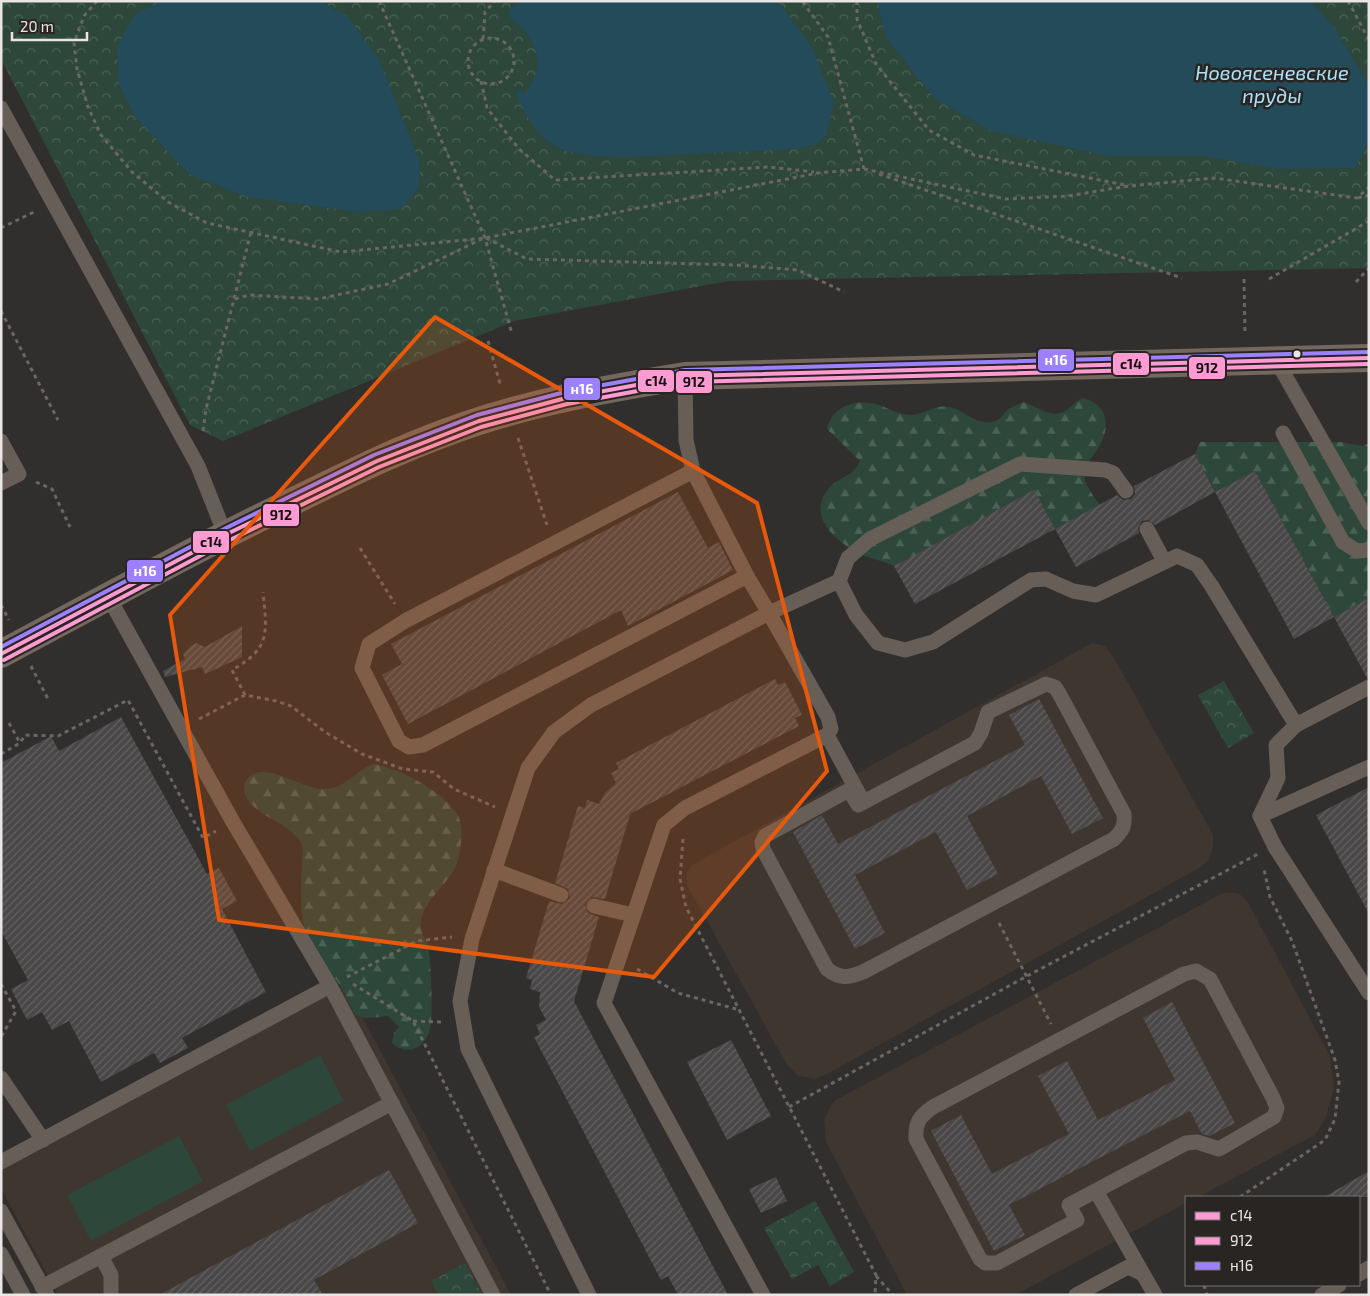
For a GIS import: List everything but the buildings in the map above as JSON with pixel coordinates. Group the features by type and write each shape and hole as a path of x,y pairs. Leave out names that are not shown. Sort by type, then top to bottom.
{"main road":[{"path":"1,654 225,534 361,468 450,431 509,412 588,392 685,376 1369,358"}],"lane":[{"path":"1,108 198,466 225,534"},
{"path":"1276,360 1369,523"},
{"path":"685,376 686,440 694,471 747,576 828,717 831,728 827,735 685,808 664,825 604,1003 763,1295"},
{"path":"1283,433 1343,542 1357,551 1369,550"},
{"path":"1,441 20,474 1,483"},
{"path":"589,1295 468,1049 460,1001 472,939 528,768 554,732 591,705 769,613 839,581 848,558 870,539 1020,464 1113,472 1126,491"},
{"path":"694,471 405,622 369,644 362,668 399,740 410,746 422,745 747,576"},
{"path":"1147,529 1164,561"},
{"path":"839,581 856,615 878,643 905,650 933,642 1031,580 1046,579 1073,591 1096,596 1177,556 1197,564 1296,725"},
{"path":"108,596 233,822 330,986 493,1295"},
{"path":"1046,684 1055,687 1124,814 1125,824 1123,830 1114,839 989,905 863,972 849,978 837,976 827,969 763,849 762,842 769,833 849,790 858,805 974,743 981,734 988,712 1037,686 1046,684"},
{"path":"1260,816 1278,778 1276,746 1296,725 1369,687"},
{"path":"827,735 863,802"},
{"path":"1260,816 1369,767"},
{"path":"1260,816 1275,847 1369,993"},
{"path":"494,870 561,895"},
{"path":"594,906 632,916"},
{"path":"1196,971 1203,973 1210,979 1277,1108 1274,1117 1268,1122 1219,1149 1198,1142 1186,1143 1069,1205 1077,1220 997,1263 985,1263 980,1258 916,1139 915,1127 920,1116 933,1107 1059,1040 1184,974 1196,971"},
{"path":"1,1162 330,986"},
{"path":"1,1078 43,1140"},
{"path":"1,1211 45,1291 101,1256 392,1103"},
{"path":"1096,1191 1154,1295"},
{"path":"1,1254 23,1295"},
{"path":"101,1256 111,1275 111,1295"},
{"path":"1076,1295 1128,1267 1143,1274"},
{"path":"1322,1295 1338,1286"}],"path":[{"path":"97,1 84,16 74,43 77,69 88,107 101,134 132,172 168,202 207,223 342,252 485,238 818,173 864,169 1006,199 1068,196 1128,186 1214,178 1357,198 1369,195"},
{"path":"379,1 485,238 512,334"},
{"path":"484,39 485,12 495,1"},
{"path":"802,1 828,37 864,169"},
{"path":"857,1 857,19 876,64 929,130 974,155 1128,186"},
{"path":"1348,1 1369,40"},
{"path":"484,39 501,40 513,53 512,71 498,83 489,84 480,81 474,76 468,59 470,50 476,43 484,39"},
{"path":"480,81 487,108 519,148 555,180 769,166 818,173"},
{"path":"864,169 1182,278"},
{"path":"1357,198 1369,187"},
{"path":"1,228 53,202"},
{"path":"1268,279 1369,221"},
{"path":"206,409 252,232"},
{"path":"485,238 527,259 736,265 798,270 844,292"},
{"path":"235,299 249,296 318,299 388,284 485,238"},
{"path":"1356,282 1369,268"},
{"path":"1244,279 1246,360"},
{"path":"1,311 58,420"},
{"path":"488,341 502,388"},
{"path":"518,438 532,474 554,544"},
{"path":"52,490 70,527"},
{"path":"360,548 405,622"},
{"path":"245,695 232,670 251,660 262,646 266,621 263,592"},
{"path":"211,713 245,695 264,698 291,706 325,732 362,754 403,769 433,772 454,789 512,813"},
{"path":"1,754 20,744 25,735 58,736 128,700 203,838 233,822"},
{"path":"9,723 20,744"},
{"path":"685,808 680,879 686,907 737,1010 876,1275 893,1295"},
{"path":"789,1107 1027,976 1260,853 1270,897 1292,941 1335,1060 1339,1082 1335,1119 1325,1140 1241,1196"},
{"path":"989,905 1059,1040"},
{"path":"464,1023 413,1022 344,979 417,941 459,936 472,939"},
{"path":"620,959 678,993 737,1010"},
{"path":"1,984 16,1011 1,1037"},
{"path":"413,1022 551,1295"},
{"path":"875,1295 876,1275"}],"highlighted area":[{"path":"435,317 757,503 827,771 654,977 219,920 170,615"}],"shaded area":[{"path":"1092,643 1105,646 1114,658 1213,835 1213,849 1208,860 1199,868 825,1075 814,1079 797,1075 786,1063 688,887 686,876 690,866"},
{"path":"1225,892 1240,894 1249,904 1330,1056 1334,1088 1326,1117 1315,1135 1200,1196 1185,1196 1185,1204 1015,1295 907,1295 826,1142 824,1119 834,1101"},
{"path":"345,985 511,1295 58,1295 1,1188 1,1168"}],"green space":[{"path":"1,1 1369,1 1369,268 728,281 514,321 223,441 190,425 1,59"},
{"path":"1083,398 1099,406 1105,419 1105,434 1102,442 1084,471 1087,486 1100,505 1055,529 1034,491 894,566 846,546 831,532 821,516 823,498 829,488 850,474 860,461 827,429 834,414 847,405 863,402 871,403 908,415 944,406 980,421 992,422 998,420 1010,408 1024,402 1053,414 1066,411"},
{"path":"1200,442 1341,442 1364,446 1369,443 1369,598 1334,617 1255,471 1215,492 1195,454"},
{"path":"1224,681 1254,733 1228,748 1198,695"},
{"path":"373,764 395,770 431,789 450,805 457,814 462,832 461,847 456,866 431,899 421,921 429,954 432,990 431,1026 423,1043 410,1050 402,1049 392,1043 394,1033 399,1027 388,1016 365,1018 355,1013 339,984 317,958 309,942 302,916 303,849 299,840 292,832 259,811 252,804 246,796 244,789 244,784 248,778 256,773 265,772 317,789 334,788"},
{"path":"320,1055 344,1101 250,1151 226,1105"},
{"path":"179,1136 203,1181 91,1241 67,1195"},
{"path":"815,1201 854,1272 830,1286 818,1265 792,1279 764,1228"},
{"path":"465,1263 482,1295 439,1295 431,1281"}],"water":[{"path":"162,1 320,1 348,17 379,59 420,163 419,187 402,209 359,212 248,197 190,175 136,118 119,85 117,47 135,14"},
{"path":"523,1 778,1 811,46 834,102 826,136 817,144 798,149 638,157 583,155 555,146 542,136 531,122 516,91 520,90 523,95 536,73 538,62 533,43 508,16 511,8"},
{"name":"Новоясеневские пруды","path":"879,1 1311,1 1334,27 1368,84 1369,141 1355,168 1277,169 1204,156 1109,156 991,131 935,99 887,39 878,7"}],"transit line":[{"name":"н16","path":"1,647 226,528 374,455 477,415 565,392 685,370 1369,352"},
{"name":"с14","path":"1,654 229,533 377,461 479,421 566,398 685,376 1369,358"},
{"name":"912","path":"4,660 232,539 379,467 481,427 567,404 686,382 1369,364"}]}
